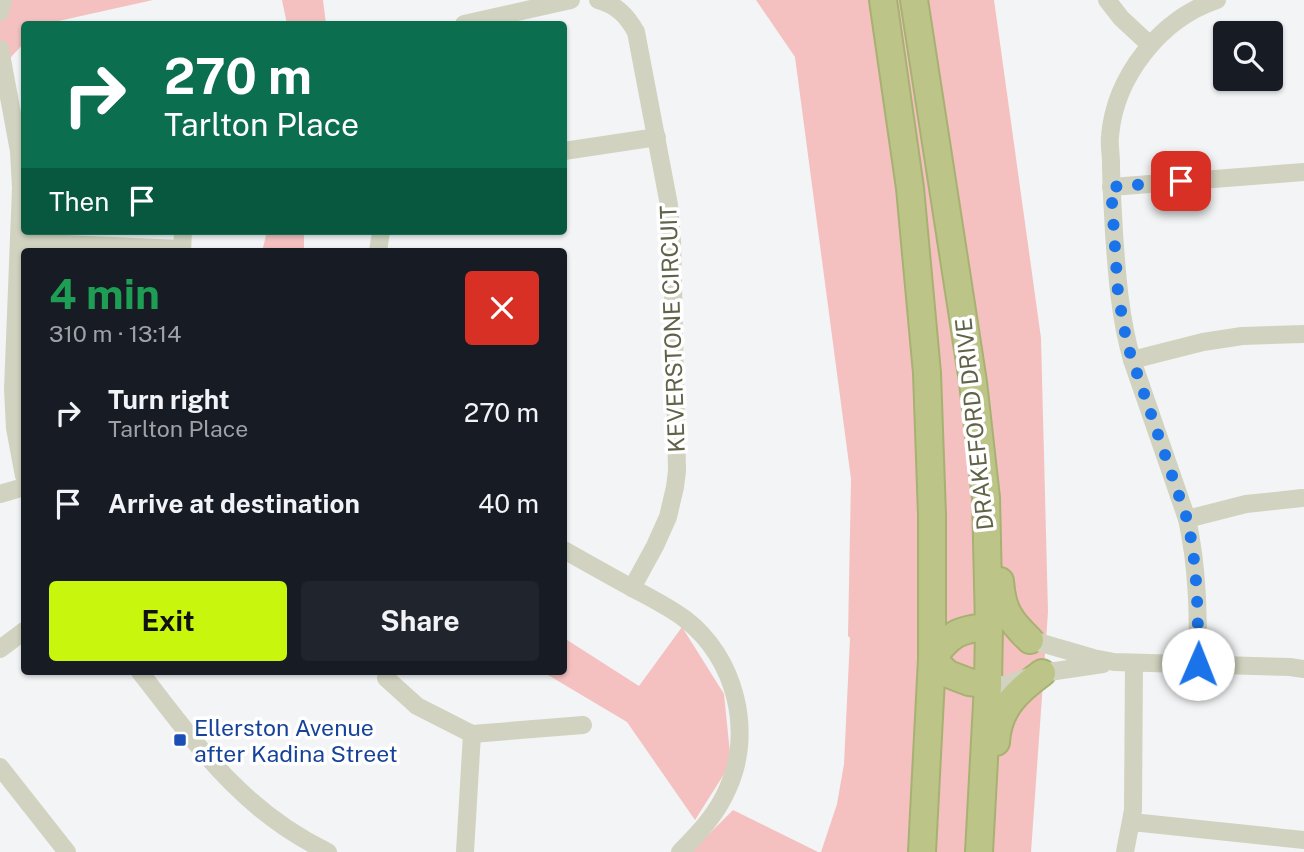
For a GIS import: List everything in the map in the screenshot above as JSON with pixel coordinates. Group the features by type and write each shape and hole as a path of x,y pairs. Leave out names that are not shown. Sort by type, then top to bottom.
{"highway":[{"name":"DRAKEFORD DRIVE","path":"883,0 910,188 927,373 932,515 932,659 922,852"},
{"name":"DRAKEFORD DRIVE","path":"914,0 973,382 986,498 988,685 979,852"},
{"path":"986,498 997,530 1002,599 1016,627 1030,640"},
{"path":"988,685 969,682 948,674 932,659 946,641 958,633 967,629 989,628"},
{"path":"982,818 992,796 997,726 1009,702 1042,673"}],"street":[{"path":"0,12 3,0"},
{"path":"477,21 571,0"},
{"name":"KEVERSTONE CIRCUIT","path":"598,0 608,2 622,11 636,32 669,205 672,242 677,471 668,517 632,588"},
{"path":"1107,0 1121,18 1150,44"},
{"path":"1198,664 1197,576 1187,519 1127,344 1118,293 1110,137 1123,88 1150,44 1184,16 1217,0"},
{"path":"0,49 19,151 21,188 13,389 15,428 21,460"},
{"path":"567,151 657,137"},
{"path":"1111,187 1304,173"},
{"path":"19,242 128,248"},
{"path":"1132,360 1242,336 1304,334"},
{"path":"0,494 21,488"},
{"path":"1187,519 1246,504 1302,498"},
{"path":"567,552 686,620 703,636 725,668 730,681 738,707 739,748 729,788 716,812 680,852"},
{"path":"989,628 1114,662 1304,669"},
{"path":"0,649 21,633"},
{"path":"988,685 1004,685 1042,673 1114,662"},
{"path":"1125,852 1132,822 1134,663"},
{"path":"142,675 229,782 276,822 328,852"},
{"path":"386,678 417,706 472,734 583,725"},
{"path":"465,852 472,734"},
{"path":"0,767 67,852"},
{"path":"1132,822 1304,840"}],"shaded area":[{"path":"0,0 153,0 58,21 21,21 21,46 0,69"},
{"path":"282,0 323,0 326,21 286,21"},
{"path":"756,0 994,0 1041,338 1048,612 1031,852 821,852 837,804 844,764 850,638 851,479 795,57"},
{"path":"266,235 304,235 304,248 263,248"},
{"path":"682,627 724,694 731,763 695,820 627,722 548,675 567,675 567,640 639,686"},
{"path":"733,810 818,852 691,852"}],"place":[{"name":"Ellerston Avenue after Kadina Street","path":"180,740"}],"route":[{"path":"1181,181 1111,187 1118,293 1127,344 1187,519 1191,538 1197,576 1198,664"}]}
